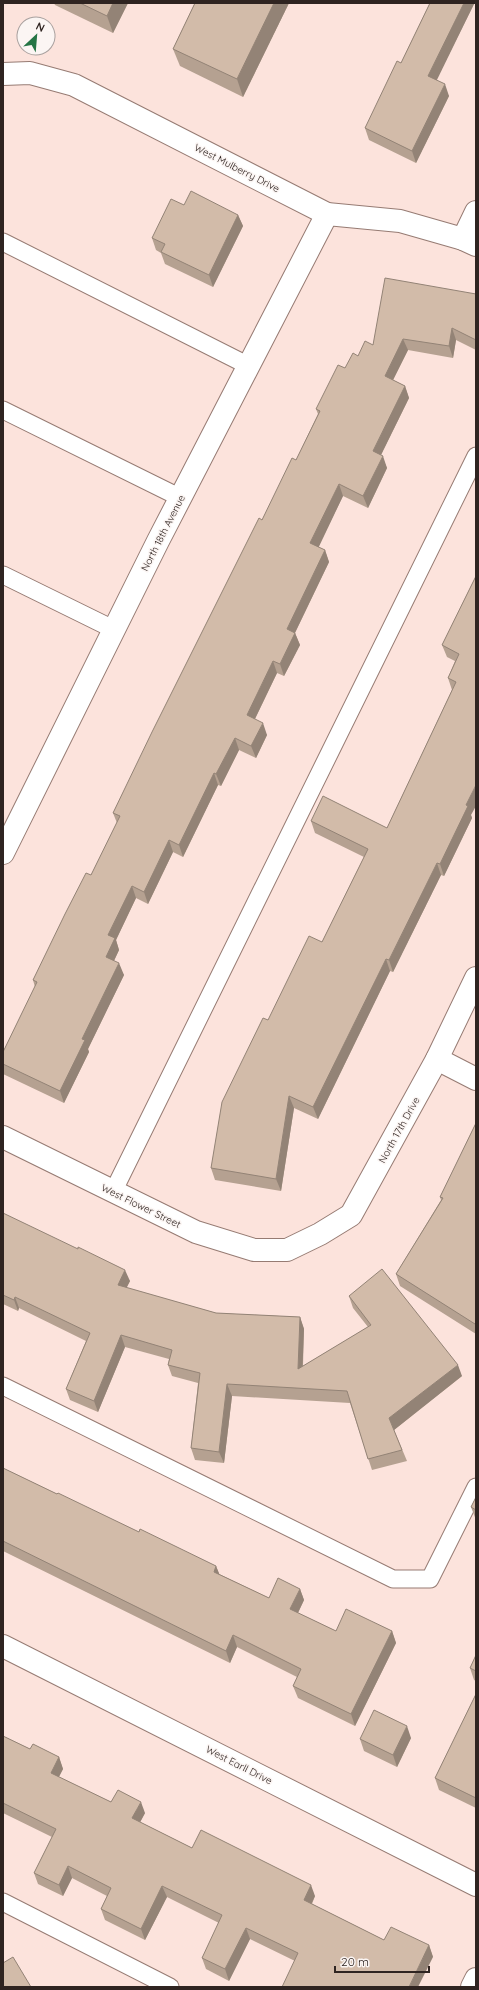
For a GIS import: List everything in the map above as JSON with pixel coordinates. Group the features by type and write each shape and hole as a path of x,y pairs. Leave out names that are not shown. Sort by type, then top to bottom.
{"street":[{"name":"West Mulberry Drive","path":"3,74 30,73 74,85 327,214 400,221 469,242"},
{"path":"469,242 476,212"},
{"name":"North 18th Avenue","path":"3,853 181,498 327,214"},
{"name":"North 17th Drive","path":"287,1250 320,1234 351,1215 437,1060 476,978"},
{"path":"437,1060 476,1079"},
{"name":"West Flower Street","path":"3,1137 196,1232 254,1250 287,1250"},
{"name":"West Earll Drive","path":"3,1646 476,1884"},
{"path":"472,1987 476,1979"}],"lane":[{"path":"3,242 249,366"},
{"path":"3,410 181,498"},
{"path":"113,1192 476,456"},
{"path":"3,576 115,630"},
{"path":"3,1386 393,1579 430,1579 476,1487"},
{"path":"3,1902 170,1987"}],"building":[{"path":"80,3 113,3 107,16"},
{"path":"195,3 274,3 237,79 173,49"},
{"path":"430,3 464,3 428,76 445,84 412,151 365,128 397,61 401,63"},
{"path":"191,191 238,215 209,275 161,252 165,244 152,238 171,199 184,205"},
{"path":"385,278 476,294 476,340 452,328 449,346 403,339 385,376 405,386 373,451 383,456 363,496 339,484 310,543 325,550 287,629 295,633 280,664 273,661 247,715 263,723 251,746 235,738 216,774 214,773 179,845 169,840 144,892 132,886 108,935 115,938 106,957 119,963 82,1039 85,1040 60,1091 3,1064 3,1052 37,982 33,980 65,914 86,873 91,875 120,816 113,813 152,732 259,518 262,520 292,458 296,460 320,411 316,409 338,365 345,368 353,353 358,356 365,341 373,345"},
{"path":"476,576 476,785 466,805 468,806 440,864 437,863 389,960 386,959 313,1107 289,1096 276,1179 211,1168 222,1102 263,1018 268,1020 309,936 322,942 368,849 311,821 323,796 387,828 456,682 448,678 459,654 442,645"},
{"path":"476,1123 475,1324 396,1274 443,1198 440,1197"},
{"path":"3,1213 125,1270 118,1285 216,1313 300,1317 298,1369 371,1325 349,1296 382,1269 458,1365 389,1418 402,1450 368,1459 347,1391 227,1384 219,1452 191,1448 200,1373 168,1365 172,1350 121,1335 94,1401 66,1389 90,1333 15,1297 14,1300 3,1295"},
{"path":"3,1468 139,1532 140,1529 216,1566 214,1572 269,1598 278,1578 300,1589 290,1609 336,1631 346,1609 392,1631 351,1714 293,1686 301,1669 233,1635 226,1651 3,1541"},
{"path":"476,1497 476,1510 471,1507"},
{"path":"476,1655 476,1671 470,1668"},
{"path":"476,1694 476,1798 435,1778"},
{"path":"374,1710 407,1726 393,1755 360,1739"},
{"path":"3,1736 30,1749 33,1744 59,1757 51,1773 111,1802 118,1790 141,1802 132,1818 192,1848 201,1830 311,1885 304,1900 384,1940 391,1927 429,1945 409,1987 282,1987 298,1953 246,1928 225,1969 202,1958 222,1915 162,1886 141,1929 101,1909 111,1888 68,1866 59,1885 34,1873 56,1829 3,1803"},
{"path":"13,1957 31,1987 3,1987 3,1963"}]}
